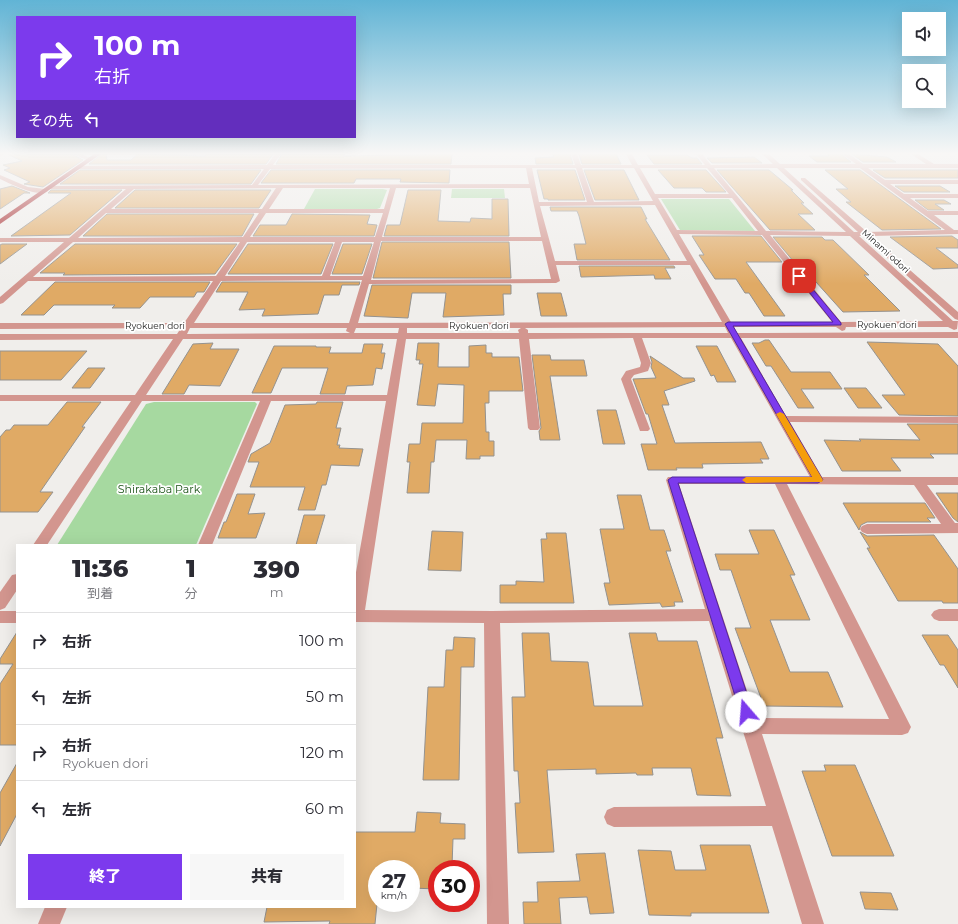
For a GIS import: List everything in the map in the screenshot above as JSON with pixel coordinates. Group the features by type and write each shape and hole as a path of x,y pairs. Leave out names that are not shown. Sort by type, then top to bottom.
{"highway":[{"path":"0,222 36,197"}],"street":[{"path":"0,301 120,197"},
{"path":"41,544 273,197"},
{"path":"350,336 390,197"},
{"path":"25,279 325,278 367,280 556,281 535,197"},
{"path":"590,197 592,203"},
{"path":"653,197 818,480"},
{"path":"536,204 711,197"},
{"path":"734,197 848,335"},
{"name":"Minami odori","path":"811,197 956,326"},
{"name":"Minami odori","path":"824,197 958,317"},
{"path":"905,197 956,234"},
{"path":"105,210 386,211"},
{"path":"926,213 958,213"},
{"path":"673,232 956,234"},
{"path":"0,240 545,239"},
{"path":"325,278 339,240"},
{"path":"551,263 691,263"},
{"path":"523,324 534,428"},
{"name":"Ryokuen dori","path":"0,337 350,336 403,331 523,324 838,324 956,326"},
{"name":"Ryokuen dori","path":"0,326 353,325 403,331 524,336 958,335"},
{"path":"356,610 403,331"},
{"path":"636,335 646,363 644,368 630,373 626,379 644,429"},
{"path":"2,400 139,398 392,398"},
{"path":"205,544 267,398"},
{"path":"782,419 958,420"},
{"path":"813,924 672,480 958,481"},
{"path":"751,726 902,727 779,480"},
{"path":"917,480 955,528"},
{"path":"867,529 955,528"},
{"path":"0,604 16,580"},
{"path":"356,616 492,617 715,615"},
{"path":"939,615 958,615"},
{"path":"0,617 16,617"},
{"path":"492,617 498,924"},
{"path":"614,817 779,816"},
{"path":"49,924 56,908"}],"green space":[{"path":"311,197 384,197 380,208 377,209 304,209"},
{"path":"505,197 505,198 451,198"},
{"path":"661,199 729,199 755,231 680,230"},
{"name":"Shirakaba Park","path":"154,402 255,402 257,404 196,544 58,544 146,404"}],"building":[{"path":"0,197 18,197 0,209"},
{"path":"65,197 114,197 70,235 11,236"},
{"path":"127,197 266,197 259,208 115,208"},
{"path":"406,197 440,197 438,221 470,222 471,218 492,219 492,199 508,199 509,236 384,236 387,225 400,225"},
{"path":"544,197 584,197 585,200 548,200 544,199"},
{"path":"594,197 638,197 639,200 595,200"},
{"path":"741,197 798,197 804,203 801,203 813,214 798,214 815,230 770,230"},
{"path":"845,197 897,197 941,229 882,230 846,202 851,202"},
{"path":"915,200 944,200 951,204 935,204 944,210 928,210"},
{"path":"550,207 641,207 647,219 645,219 670,260 577,260 574,244 586,244 577,211 551,211"},
{"path":"107,214 254,214 242,236 83,236"},
{"path":"292,214 370,215 367,224 377,225 374,236 253,236 260,225 286,225"},
{"path":"692,236 761,236 782,262 746,262 785,316 764,316 749,293 745,293 736,279 715,279 699,255 704,255"},
{"path":"952,236 958,240 958,248 936,248 958,265 958,268 933,269 890,237"},
{"path":"773,237 822,237 825,240 833,240 869,275 864,275 900,311 843,312 798,262 794,262"},
{"path":"382,242 509,242 511,278 373,278"},
{"path":"27,244 0,264 0,245"},
{"path":"75,244 237,244 215,274 63,275 65,273 40,273"},
{"path":"248,244 333,244 321,274 228,274"},
{"path":"343,244 372,244 362,274 332,274"},
{"path":"579,266 674,266 675,268 665,268 671,279 655,279 654,275 581,277"},
{"path":"55,282 210,282 204,292 197,292 194,297 150,297 140,308 112,308 115,305 54,305 44,315 21,315"},
{"path":"222,282 360,282 359,285 342,285 339,295 324,295 318,314 262,316 265,309 239,310 248,292 216,292"},
{"path":"372,285 511,285 511,294 503,294 504,315 443,317 446,293 412,293 408,318 364,316"},
{"path":"537,293 561,293 567,316 541,316"},
{"path":"769,340 791,372 830,372 842,389 801,389 814,408 798,408 771,366 766,366 752,343 759,343"},
{"path":"867,342 938,344 958,366 958,416 899,415 882,395 905,395"},
{"path":"213,343 210,349 239,349 220,386 189,385 184,394 162,394 193,344"},
{"path":"418,343 439,343 438,367 469,367 469,346 486,345 486,353 492,353 492,357 519,357 523,391 489,391 489,403 485,403 486,432 489,432 489,441 494,441 494,456 480,456 480,459 466,459 467,440 436,440 434,462 431,462 429,493 407,493 410,462 407,462 409,444 420,444 422,423 463,423 464,385 438,384 435,406 417,405 423,364 419,364 420,360 416,360"},
{"path":"364,344 383,344 381,353 385,353 382,369 376,368 373,385 347,386 345,394 320,394 328,368 282,368 271,393 252,393 274,346 331,347 329,353 362,353"},
{"path":"696,346 717,346 736,382 717,382 714,375 711,376"},
{"path":"0,351 87,351 61,380 0,380"},
{"path":"532,355 550,355 551,360 584,360 587,376 550,376 560,440 540,440 539,431 541,428"},
{"path":"650,356 683,378 694,378 695,381 664,391 669,405 662,405 675,443 761,442 769,459 760,459 763,463 702,464 703,468 648,470 641,444 657,444 648,414 646,414 633,379 656,378 651,367 652,362"},
{"path":"88,368 105,368 90,388 72,388"},
{"path":"844,388 866,388 882,408 858,408"},
{"path":"67,402 101,402 82,427 85,427 40,492 53,492 38,512 0,512 0,437 6,430 10,430 14,425 48,425"},
{"path":"317,402 343,402 336,428 341,428 337,445 340,445 339,448 363,449 359,466 331,465 326,485 322,485 315,510 298,510 305,487 250,487 259,462 248,462 251,454 270,443 285,405 316,404"},
{"path":"597,410 616,410 625,444 603,444"},
{"path":"907,424 958,424 958,454 930,454 934,458 891,458 901,471 842,471 824,440 920,440"},
{"path":"936,493 958,493 958,522 953,518"},
{"path":"237,494 255,494 248,514 265,513 256,538 218,538 224,522 226,522"},
{"path":"617,495 641,495 650,530 664,530 671,551 666,551 683,602 674,602 675,606 662,607 660,603 609,605 604,583 610,583 600,529 624,529"},
{"path":"843,503 925,503 935,518 927,518 931,522 867,522 861,525 859,530"},
{"path":"304,515 325,515 316,544 296,544"},
{"path":"749,530 774,530 795,575 790,575 810,620 770,620 790,672 828,672 843,707 764,706 735,628 751,628 731,570 720,570 715,554 759,554"},
{"path":"432,531 463,532 461,571 428,570"},
{"path":"860,532 867,536 934,535 958,569 958,603 943,603 942,601 898,601 867,548 870,548"},
{"path":"546,533 566,533 574,603 500,603 500,585 516,585 516,581 544,582 541,539 547,539"},
{"path":"522,633 549,633 551,661 588,662 594,706 643,706 629,633 656,633 658,641 697,641 723,738 716,738 731,796 697,795 691,768 652,768 653,775 637,775 636,773 596,774 596,769 547,770 554,852 518,853 515,803 520,803 518,771 514,771 512,697 525,697"},
{"path":"16,634 16,745 0,745 0,684 13,664 0,664 0,659"},
{"path":"922,635 948,635 958,650 958,688 944,665 940,665"},
{"path":"454,637 475,638 474,667 461,667 459,780 423,780 428,687 444,687 446,650 453,650"},
{"path":"16,765 16,816 0,846 0,793"},
{"path":"824,765 855,765 894,856 832,856 802,771 826,771"},
{"path":"417,812 441,813 440,823 465,824 465,839 453,839 452,860 428,860 428,889 420,888 420,860 368,860 368,912 376,912 375,924 329,924 330,921 264,922 267,908 356,908 356,832 415,832"},
{"path":"700,845 750,845 769,913 691,913 691,916 649,915 638,850 671,851 675,870 706,870"},
{"path":"605,853 614,913 590,914 587,897 559,898 561,924 524,924 523,902 538,902 537,882 580,881 576,854"},
{"path":"860,892 891,893 898,910 865,909"}],"slow traffic":[{"path":"746,480 818,480 780,414"}],"route":[{"path":"746,712 672,480 818,480 728,324 838,324 799,276"}]}
